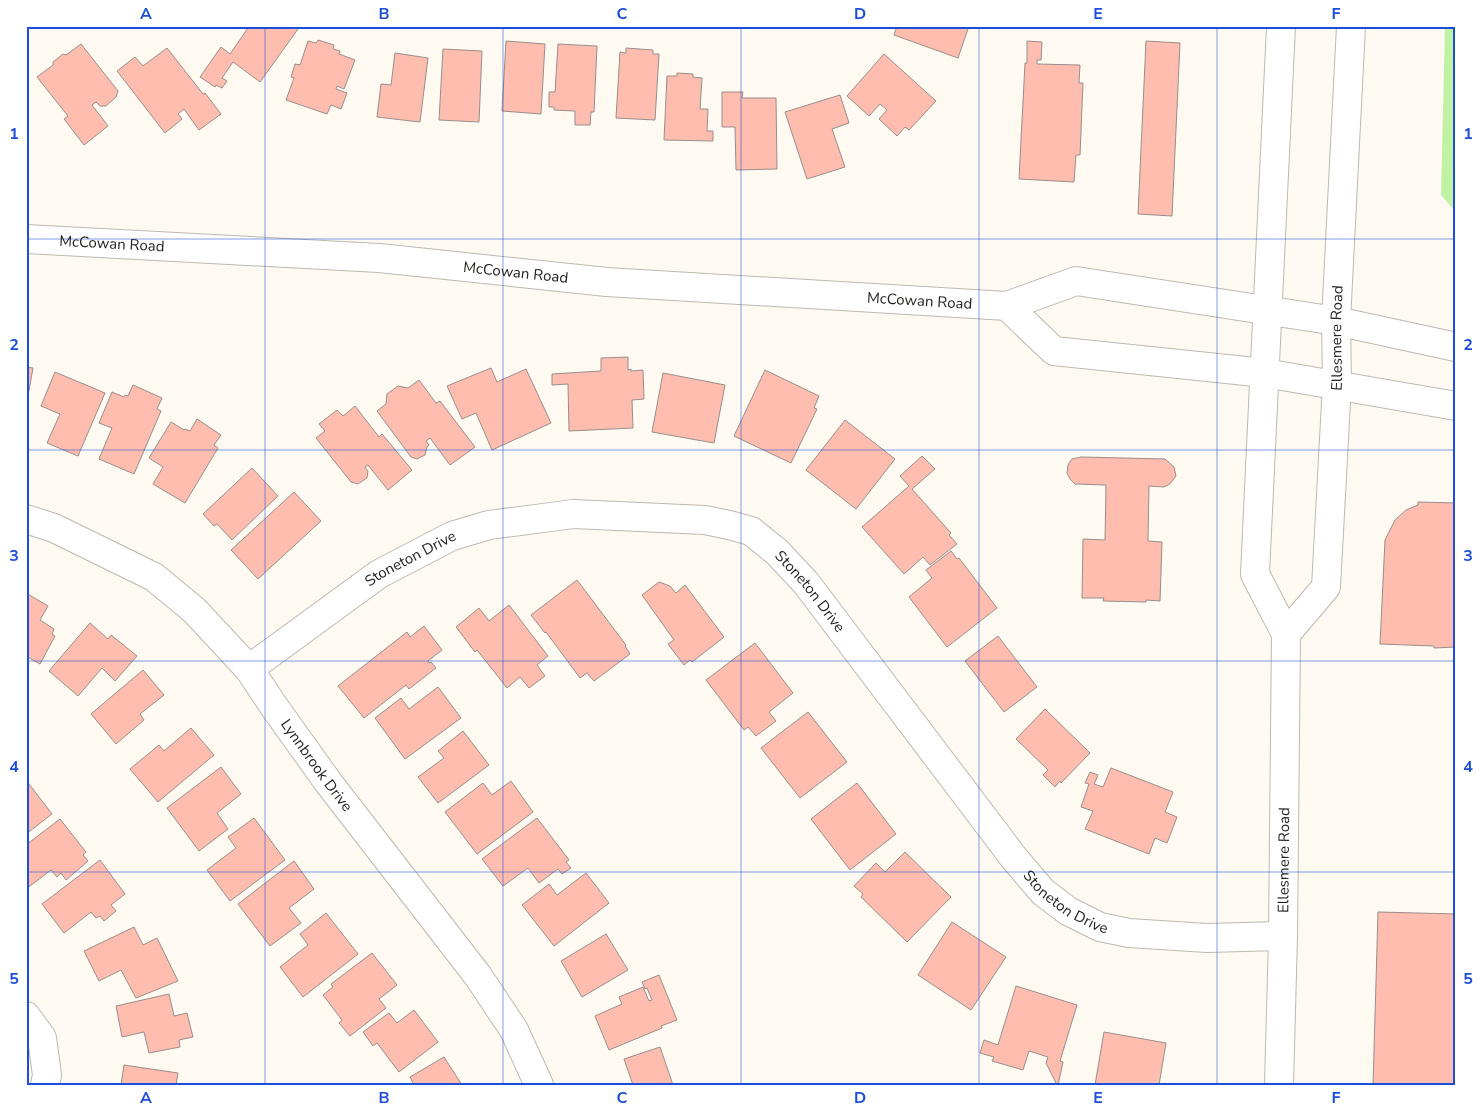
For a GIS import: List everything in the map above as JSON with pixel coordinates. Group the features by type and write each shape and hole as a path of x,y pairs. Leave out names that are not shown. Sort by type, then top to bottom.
{"main road":[{"name":"Ellesmere Road","path":"1279,1085 1283,936 1286,634 1255,574 1281,26"},
{"name":"Ellesmere Road","path":"1286,634 1326,586 1337,384 1336,321 1351,26"},
{"name":"McCowan Road","path":"26,239 379,258 607,282 1006,306 1076,281 1267,309 1336,321 1456,347"},
{"path":"1006,306 1054,351 1266,372 1456,406"},
{"name":"Stoneton Drive","path":"249,669 379,574 452,536 489,525 573,514 705,520 729,524 751,531 777,552 806,583 1014,858 1043,892 1068,911 1100,927 1129,933 1207,938 1283,936"},
{"name":"Lynnbrook Drive","path":"26,519 54,528 154,577 194,610 249,669 328,782 478,976 514,1030 539,1085"},
{"path":"26,1016 42,1038 47,1075 45,1085"}],"green space":[{"path":"1445,26 1456,26 1456,212 1441,195"}],"building":[{"path":"252,26 293,26 298,29 260,82 233,62 222,78 227,81 222,88 216,85 215,87 200,77 221,47 230,54 248,28 250,29"},
{"path":"897,26 969,26 958,58 894,35"},
{"path":"318,40 334,45 333,49 340,51 339,54 355,60 344,89 337,86 336,89 347,93 341,109 331,105 327,114 286,100 294,78 291,77 295,64 300,65 308,41 316,43"},
{"path":"506,41 545,44 541,114 502,111"},
{"path":"1027,41 1042,42 1041,60 1037,60 1037,64 1080,65 1079,83 1083,83 1080,155 1076,155 1074,182 1019,179"},
{"path":"1146,41 1180,43 1172,216 1138,214"},
{"path":"81,44 118,91 116,97 106,106 100,106 96,102 92,105 108,126 84,145 64,119 68,116 37,77 53,65 53,62 63,54 66,55"},
{"path":"558,44 597,46 594,112 591,112 590,125 575,125 575,111 554,110 554,107 549,107 549,92 555,92"},
{"path":"167,48 221,114 199,130 184,109 178,114 182,119 165,133 117,71 135,57 143,66"},
{"path":"626,48 653,50 653,54 659,54 655,120 616,118 620,52 626,53"},
{"path":"443,49 482,51 479,122 439,120"},
{"path":"395,53 428,58 420,122 377,117 381,84 391,85"},
{"path":"884,54 936,101 909,130 905,127 897,136 879,119 887,110 880,104 869,116 847,96"},
{"path":"677,73 693,74 693,77 702,78 700,109 708,109 707,131 713,131 713,141 664,140 667,76 677,76"},
{"path":"722,92 743,92 742,98 776,98 777,169 736,170 735,127 722,127"},
{"path":"840,95 849,123 832,129 845,167 807,179 785,112"},
{"path":"628,357 628,370 643,370 644,399 632,400 633,428 569,431 568,384 552,385 552,374 601,371 601,358"},
{"path":"26,367 33,368 26,407"},
{"path":"491,368 497,382 526,369 551,423 492,450 476,413 462,419 447,386"},
{"path":"765,370 819,396 814,408 817,409 791,463 734,436"},
{"path":"55,372 105,393 78,456 47,443 60,414 41,406"},
{"path":"663,373 725,385 714,443 652,432"},
{"path":"419,380 436,403 440,401 475,447 450,465 430,438 426,441 429,445 425,455 417,459 411,457 377,411 386,404 387,394 398,386 408,388"},
{"path":"133,385 162,398 157,409 161,411 134,474 99,459 112,428 99,423 112,392 124,397 125,395 128,396"},
{"path":"355,406 379,437 382,434 412,470 388,490 368,465 365,467 368,471 367,478 358,484 351,482 316,438 325,431 319,424 337,410 343,416"},
{"path":"197,419 221,435 214,445 218,448 185,503 153,484 163,467 149,458 171,422 184,430 190,431"},
{"path":"845,420 895,459 856,509 806,470"},
{"path":"922,456 935,469 912,489 951,533 949,535 957,544 930,565 923,557 904,574 862,527 909,486 900,476"},
{"path":"1081,457 1165,459 1174,467 1176,476 1170,484 1164,487 1149,486 1148,541 1162,542 1160,601 1103,601 1104,598 1082,598 1083,539 1105,540 1106,485 1075,484 1070,479 1067,473 1068,465 1072,459"},
{"path":"252,468 278,496 232,540 217,524 214,526 203,514"},
{"path":"294,492 321,521 258,579 231,550"},
{"path":"1418,502 1456,503 1456,647 1434,648 1434,646 1380,644 1385,540 1395,520 1406,510 1418,505"},
{"path":"951,551 957,559 959,558 997,608 947,647 909,597 932,578 926,570"},
{"path":"577,580 626,645 630,654 594,681 587,673 580,678 531,615"},
{"path":"659,582 670,586 676,593 685,585 724,637 692,662 690,660 684,665 668,644 674,640 642,595"},
{"path":"26,593 48,606 40,620 54,629 52,634 55,636 40,664 26,656"},
{"path":"509,605 548,656 537,665 545,676 529,688 520,677 507,688 456,627 479,608 489,621"},
{"path":"90,623 108,639 111,635 137,656 115,681 102,668 78,696 49,671"},
{"path":"424,626 442,650 428,661 436,668 409,689 406,685 364,718 338,686 407,632 410,637"},
{"path":"998,636 1037,687 1004,712 965,661"},
{"path":"755,643 793,693 769,712 776,721 756,736 748,727 744,730 706,680"},
{"path":"143,670 164,695 140,714 144,720 116,744 91,714"},
{"path":"438,687 461,718 405,759 375,718 401,698 409,709"},
{"path":"1045,709 1090,753 1055,787 1043,775 1048,770 1016,739"},
{"path":"808,712 847,762 800,798 761,748"},
{"path":"191,728 214,755 158,802 130,769 159,745 164,751"},
{"path":"463,731 489,765 438,803 418,777 444,758 438,751"},
{"path":"221,767 241,794 217,813 228,829 199,851 167,808"},
{"path":"1111,768 1173,792 1165,812 1177,817 1167,843 1155,838 1149,854 1085,829 1093,811 1081,807 1089,784 1085,783 1090,772 1098,775 1094,784 1103,787"},
{"path":"26,780 52,814 26,834"},
{"path":"511,781 533,812 477,854 445,812 483,783 492,795"},
{"path":"857,783 896,834 850,870 811,819"},
{"path":"254,818 285,860 230,901 207,870 236,848 228,837"},
{"path":"537,818 569,860 566,862 571,868 562,874 558,869 539,883 528,868 503,886 482,859"},
{"path":"60,819 86,852 83,855 88,861 66,880 61,873 57,877 51,870 26,889 26,845"},
{"path":"905,852 951,897 907,942 861,897 863,894 854,886 876,863 885,872"},
{"path":"100,860 125,894 111,905 116,911 104,921 100,916 96,918 91,912 64,933 42,904"},
{"path":"294,861 314,889 289,908 301,923 270,946 238,904"},
{"path":"586,873 609,903 554,946 522,905 549,884 557,895"},
{"path":"1378,912 1456,914 1455,1085 1373,1085"},
{"path":"326,913 358,954 303,997 280,967 308,945 300,934"},
{"path":"952,922 1006,957 971,1010 918,975"},
{"path":"134,927 143,945 157,938 178,981 136,998 121,970 99,981 84,951"},
{"path":"606,934 628,970 582,997 561,961"},
{"path":"372,953 397,985 379,999 386,1008 350,1036 339,1023 342,1020 323,995 333,987 331,984"},
{"path":"659,975 677,1020 609,1050 595,1016 622,1004 619,997 643,987 649,1001 652,1000 642,982"},
{"path":"1016,986 1077,1005 1060,1061 1063,1062 1058,1085 1046,1063 1048,1057 1029,1051 1023,1070 992,1061 994,1057 980,1053 984,1040 998,1045"},
{"path":"169,994 174,1016 187,1013 193,1037 179,1040 180,1047 149,1053 144,1032 122,1037 116,1006"},
{"path":"414,1010 438,1042 399,1072 377,1043 373,1046 363,1032 389,1013 397,1023"},
{"path":"1104,1032 1166,1043 1159,1085 1095,1085"},
{"path":"660,1047 673,1085 633,1085 624,1059"},
{"path":"444,1057 462,1085 414,1085 410,1077"},
{"path":"124,1065 178,1073 176,1085 121,1085"}]}
